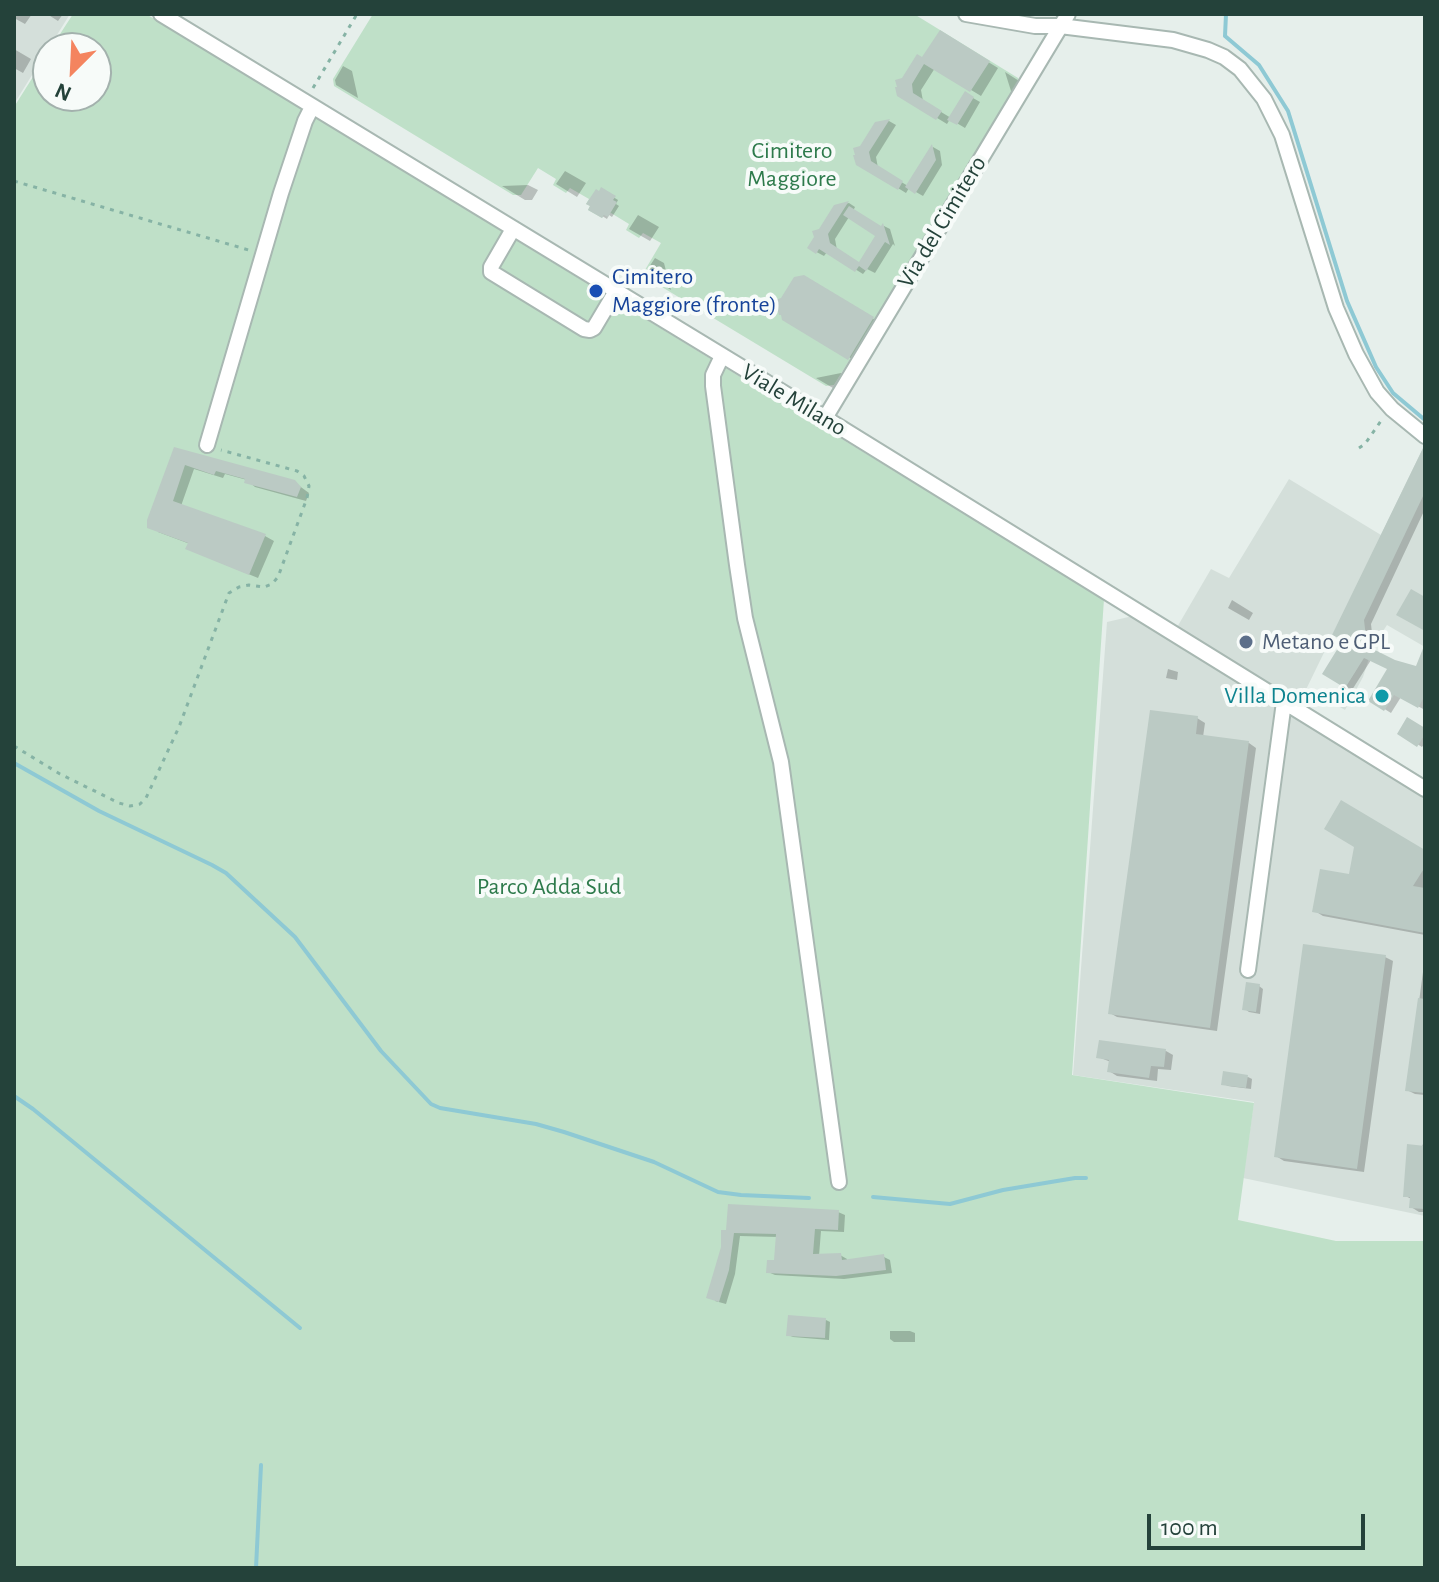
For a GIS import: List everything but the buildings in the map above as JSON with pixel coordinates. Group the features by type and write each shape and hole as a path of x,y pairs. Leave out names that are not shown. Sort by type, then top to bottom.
{"street":[{"name":"Viale Milano","path":"161,14 825,418 1425,789"},
{"path":"966,14 1035,26 1064,20 1173,40 1224,57 1240,69 1264,99 1282,135 1345,332 1367,376 1392,409 1425,436"},
{"name":"Via del Cimitero","path":"825,418 1064,20"},
{"path":"207,445 308,104"},
{"path":"513,229 491,272 584,329 594,328 616,291"},
{"path":"722,356 713,375 713,386 737,565 745,618 781,762 839,1182"},
{"path":"1248,970 1284,702"}],"path":[{"path":"308,104 357,14"},
{"path":"14,181 263,255"},
{"path":"1359,448 1392,409"},
{"path":"14,746 60,774 119,803 130,806 140,804 146,798 183,717 229,593 249,585 264,587 278,577 307,498 309,486 297,471 207,445"}],"shaded area":[{"path":"14,14 70,14 59,32 32,32 32,75 14,104"},
{"path":"1425,444 1425,647 1387,625 1373,646 1363,677 1345,710 1335,704 1356,670 1367,642 1337,626 1296,710 1425,791 1425,1216 1243,1178 1254,1102 1073,1075 1107,622 1150,612 1176,629 1211,569 1229,578 1289,479 1381,535"}],"green space":[{"name":"Parco Adda Sud","path":"73,14 146,14 1104,599 1072,1075 1254,1103 1238,1220 1336,1241 1425,1241 1425,1568 14,1568 14,107 32,78 32,112 112,112 112,32 61,32"},
{"name":"Cimitero Maggiore","path":"373,14 914,14 1018,78 1020,85 834,385 826,386 647,278 645,270 661,243 643,233 639,238 626,230 629,224 611,213 602,218 588,210 590,206 586,204 589,199 570,188 566,193 553,185 556,179 538,168 521,195 513,195 334,86 333,79"}],"waterway":[{"path":"1226,14 1225,36 1259,65 1288,111 1347,301 1376,367 1393,393 1425,420"},
{"path":"14,763 99,811 226,873 295,937 381,1051 431,1104 564,1132 654,1162 718,1192 809,1198"},
{"path":"14,1096 300,1328"},
{"path":"873,1197 950,1204 1003,1190 1086,1178"},
{"path":"256,1568 261,1465"}],"place":[{"name":"Cimitero Maggiore (fronte)","path":"596,291"},
{"name":"Metano e GPL","path":"1246,642"},
{"name":"Villa Domenica","path":"1382,696"}]}
